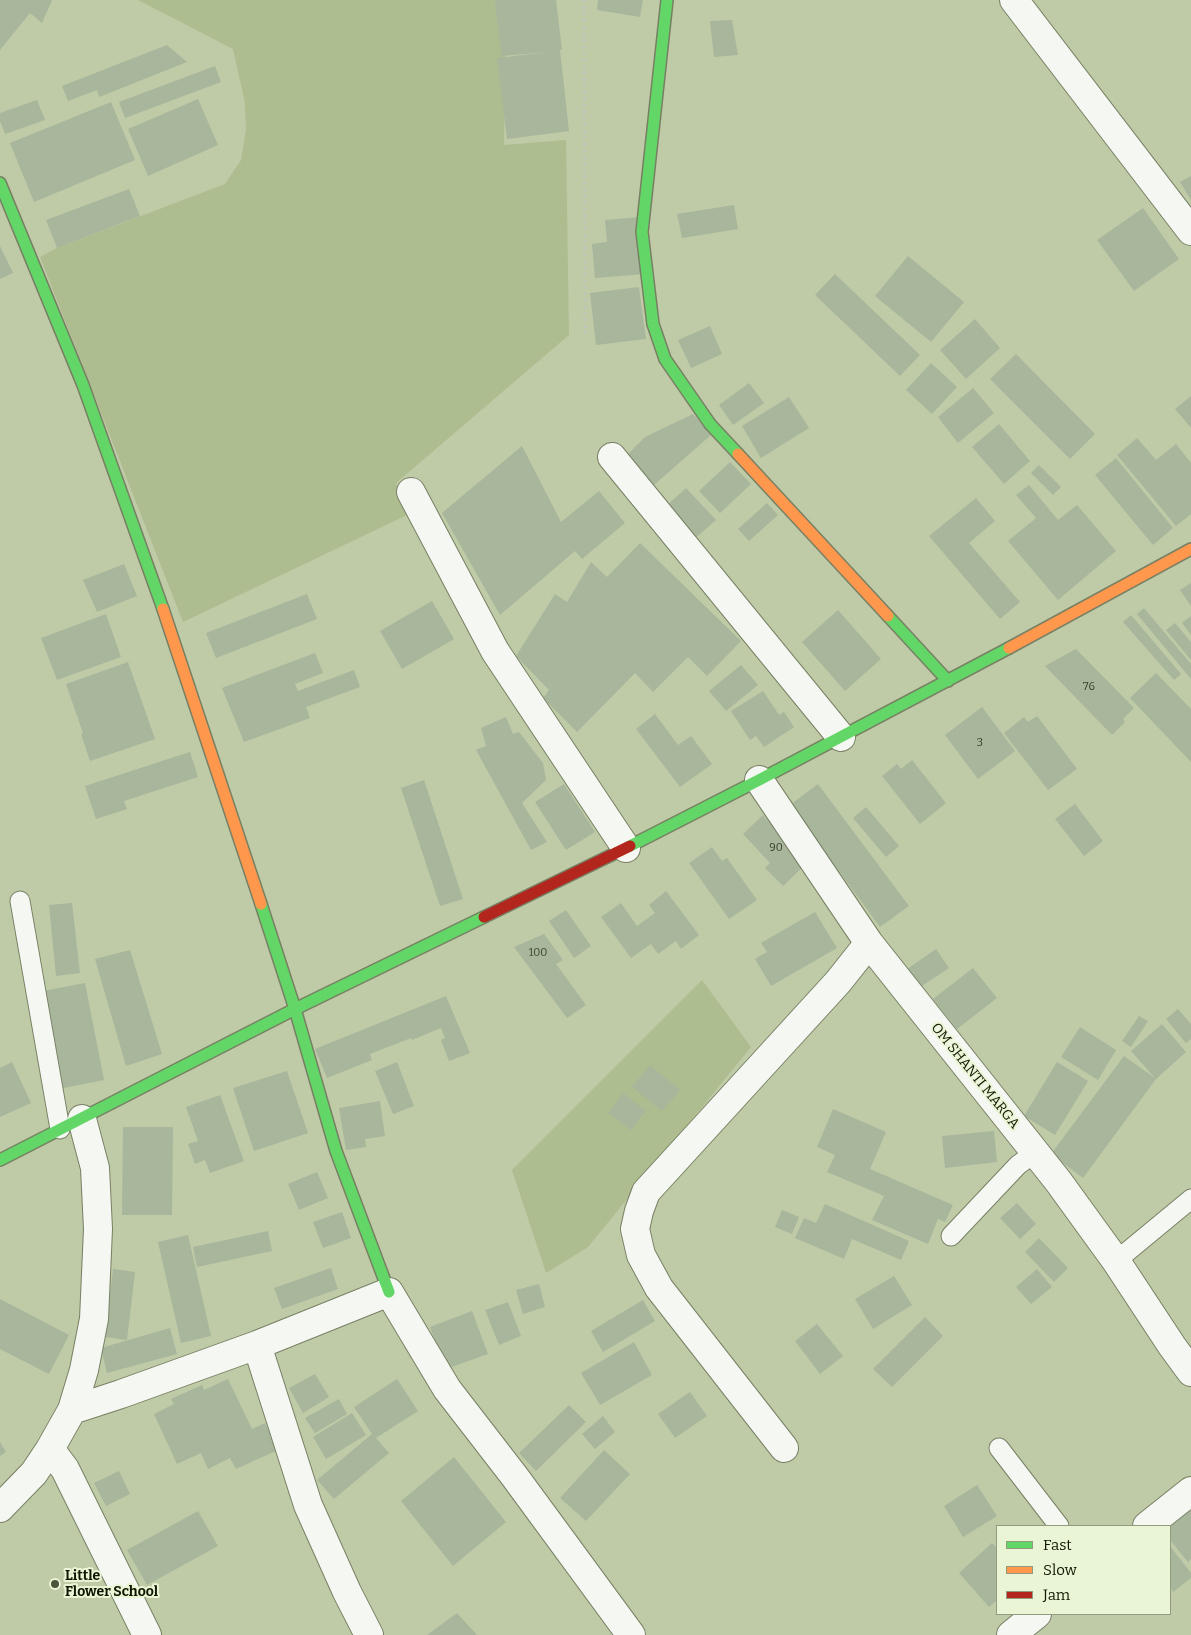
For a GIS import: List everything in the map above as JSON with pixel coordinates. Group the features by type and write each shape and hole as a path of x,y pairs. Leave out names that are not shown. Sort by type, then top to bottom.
{"street":[{"path":"667,0 642,232 654,324 665,360 710,424 948,681"},
{"path":"1014,0 1191,231"},
{"path":"0,182 83,384 168,622 294,1009 336,1151 389,1292 447,1389 515,1477 631,1635"},
{"path":"612,457 841,737"},
{"path":"411,492 495,651 626,848"},
{"path":"0,1160 294,1009 626,848 759,780 948,681 1191,549"},
{"name":"OM SHANTI MARGA","path":"759,780 869,943 1036,1152 1116,1261 1191,1372"},
{"path":"784,1448 660,1288 641,1255 634,1229 646,1192 838,982 869,943"},
{"path":"0,1508 34,1474 72,1410 84,1370 94,1318 98,1229 95,1168 71,1124"},
{"path":"72,1410 257,1345 389,1292"},
{"path":"257,1345 308,1505 347,1592 369,1635"},
{"path":"50,1449 65,1469 147,1635"},
{"path":"1148,1525 1191,1491"},
{"path":"1010,1635 1036,1615"}],"lane":[{"path":"20,900 71,1124"},
{"path":"951,1236 1018,1165 1036,1152"},
{"path":"1116,1261 1191,1199"},
{"path":"999,1448 1058,1525"}],"path":[{"path":"584,0 586,336"}],"green space":[{"path":"138,0 517,0 506,3 504,145 566,140 569,335 396,483 407,515 183,622 40,257 57,248 225,184 241,160 246,130 245,103 233,49"},
{"path":"702,980 751,1047 588,1247 546,1273 512,1170"}],"building":[{"path":"0,0 52,0 42,23 30,13 0,50"},
{"path":"495,0 556,0 569,131 507,139 497,58 549,52 501,56"},
{"path":"598,0 643,0 640,17 597,10"},
{"path":"732,20 738,55 714,57 710,21"},
{"path":"167,45 187,62 99,97 97,90 68,101 62,86"},
{"path":"215,66 221,82 125,118 119,102"},
{"path":"198,99 218,145 148,176 128,129"},
{"path":"37,100 45,120 5,134 0,121 0,113"},
{"path":"111,102 135,160 34,202 10,143"},
{"path":"1191,176 1191,200 1180,182"},
{"path":"129,189 140,216 57,248 46,220"},
{"path":"734,205 738,229 682,238 677,214"},
{"path":"1143,208 1179,259 1134,291 1097,240"},
{"path":"640,217 645,274 595,278 592,244 607,242 605,220"},
{"path":"0,246 13,273 0,279"},
{"path":"908,256 964,302 931,342 875,296"},
{"path":"835,274 920,355 900,376 815,295"},
{"path":"639,287 646,339 596,345 590,293"},
{"path":"975,319 1000,348 966,379 940,350"},
{"path":"710,326 722,354 691,368 678,340"},
{"path":"1016,354 1095,434 1070,459 990,379"},
{"path":"931,363 957,387 932,414 906,390"},
{"path":"749,383 764,403 733,425 719,405"},
{"path":"973,388 994,413 958,443 938,417"},
{"path":"1191,396 1191,428 1175,409"},
{"path":"789,397 809,428 761,458 742,426"},
{"path":"693,414 711,435 646,492 622,460 645,437"},
{"path":"999,424 1030,461 1004,484 972,447"},
{"path":"1137,438 1156,460 1176,444 1191,463 1191,514 1176,526 1117,455"},
{"path":"522,446 561,522 599,491 625,523 582,559 575,551 500,615 442,513"},
{"path":"1116,458 1173,528 1153,545 1095,475"},
{"path":"730,462 751,484 720,513 699,491"},
{"path":"1039,465 1061,487 1053,495 1031,473"},
{"path":"1029,485 1058,520 1077,505 1116,551 1058,600 1008,541 1036,518 1016,495"},
{"path":"686,488 716,520 692,541 663,509"},
{"path":"976,498 995,521 969,543 1020,602 1000,619 929,536"},
{"path":"767,503 778,515 749,541 738,529"},
{"path":"640,543 741,641 707,676 688,657 653,692 635,673 577,732 543,698 549,690 516,656 555,594 567,602 591,562 607,577"},
{"path":"124,564 137,596 97,612 83,580"},
{"path":"1191,583 1191,606 1180,590"},
{"path":"307,594 317,619 216,658 206,633"},
{"path":"432,601 454,639 402,669 380,631"},
{"path":"1144,608 1191,664 1191,679 1137,614"},
{"path":"838,610 881,659 845,691 802,642"},
{"path":"106,614 121,657 57,680 41,638"},
{"path":"1131,615 1181,674 1174,680 1123,622"},
{"path":"1191,616 1191,635 1182,623"},
{"path":"1175,623 1191,642 1191,660 1166,630"},
{"path":"1076,649 1134,708 1123,719 1125,722 1112,735 1045,666"},
{"path":"315,653 323,673 295,684 298,691 354,670 360,687 306,707 310,718 244,742 222,688"},
{"path":"128,662 155,739 90,761 81,734 83,733 66,684"},
{"path":"741,665 758,685 726,711 709,691"},
{"path":"1156,673 1191,709 1191,762 1130,698"},
{"path":"763,691 779,715 784,712 794,727 764,747 756,736 750,740 731,711"},
{"path":"982,707 1015,751 978,779 945,735"},
{"path":"655,714 678,745 691,736 712,764 680,787 636,729"},
{"path":"1037,716 1077,769 1048,790 1004,733 1024,717 1028,722"},
{"path":"506,717 513,734 519,732 543,763 546,780 522,803 547,842 531,850 476,750 486,746 481,728"},
{"path":"190,752 198,777 124,801 127,809 96,819 85,786"},
{"path":"912,760 946,803 920,824 882,776 897,764 901,769"},
{"path":"424,780 463,899 440,906 401,788"},
{"path":"564,784 595,832 566,850 535,802"},
{"path":"818,784 909,906 880,927 790,805"},
{"path":"1075,804 1103,841 1084,856 1055,819"},
{"path":"866,807 899,846 886,857 853,818"},
{"path":"763,815 808,862 783,886 765,868 770,863 743,834"},
{"path":"712,847 722,861 727,858 757,900 729,919 689,863"},
{"path":"666,891 699,935 681,949 676,941 658,954 651,944 631,958 601,917 621,903 637,926 655,913 649,905"},
{"path":"72,903 80,973 56,976 49,905"},
{"path":"566,910 591,946 574,958 549,921"},
{"path":"815,912 837,948 771,986 755,959 767,952 761,943"},
{"path":"544,934 563,960 556,964 586,1005 567,1018 514,947"},
{"path":"936,949 949,968 916,990 903,972"},
{"path":"130,950 162,1054 126,1066 95,959"},
{"path":"973,968 997,998 957,1029 933,999"},
{"path":"85,983 104,1080 63,1088 43,991"},
{"path":"446,996 470,1053 449,1061 441,1040 445,1038 441,1028 370,1054 372,1060 327,1078 315,1049"},
{"path":"1178,1009 1191,1024 1191,1039 1186,1043 1166,1019"},
{"path":"1139,1016 1148,1021 1131,1047 1122,1041"},
{"path":"1162,1024 1186,1052 1156,1079 1083,1178 1051,1154 1124,1056 1155,1078 1131,1051"},
{"path":"1080,1027 1116,1050 1098,1080 1061,1057"},
{"path":"12,1062 31,1103 0,1117 0,1068"},
{"path":"397,1062 414,1106 393,1114 375,1071"},
{"path":"1057,1062 1088,1081 1055,1135 1024,1116"},
{"path":"650,1065 680,1090 662,1111 632,1087"},
{"path":"287,1071 308,1133 254,1151 233,1088"},
{"path":"623,1093 646,1111 631,1130 608,1113"},
{"path":"220,1095 244,1161 210,1173 205,1160 195,1164 188,1144 198,1141 186,1107"},
{"path":"380,1101 385,1136 365,1139 366,1147 346,1150 339,1108"},
{"path":"833,1109 886,1132 870,1169 953,1205 945,1222 938,1219 928,1244 872,1220 884,1196 827,1172 835,1155 817,1147"},
{"path":"123,1127 173,1127 172,1215 122,1215"},
{"path":"994,1131 997,1162 945,1168 942,1136"},
{"path":"317,1172 328,1198 299,1210 288,1184"},
{"path":"1017,1203 1036,1224 1020,1239 1000,1218"},
{"path":"825,1204 909,1241 901,1260 852,1239 844,1259 795,1238 804,1218 816,1223"},
{"path":"782,1210 799,1217 792,1234 775,1227"},
{"path":"342,1212 351,1238 323,1248 313,1222"},
{"path":"268,1231 272,1251 197,1267 193,1247"},
{"path":"188,1235 211,1336 181,1343 158,1242"},
{"path":"1039,1238 1068,1268 1054,1282 1025,1252"},
{"path":"331,1268 338,1289 282,1309 274,1288"},
{"path":"113,1269 135,1272 127,1340 105,1337"},
{"path":"1037,1269 1052,1287 1031,1304 1016,1287"},
{"path":"894,1276 912,1305 873,1329 855,1299"},
{"path":"539,1284 545,1307 523,1314 516,1290"},
{"path":"0,1299 69,1335 49,1374 0,1349"},
{"path":"643,1300 655,1321 603,1352 591,1331"},
{"path":"508,1302 521,1336 499,1345 485,1310"},
{"path":"472,1311 488,1354 446,1369 430,1327"},
{"path":"925,1317 943,1336 892,1387 873,1369"},
{"path":"817,1324 843,1356 820,1374 795,1341"},
{"path":"170,1328 177,1354 107,1373 101,1348"},
{"path":"634,1342 652,1375 600,1405 581,1373"},
{"path":"315,1374 329,1397 303,1413 289,1388"},
{"path":"228,1379 252,1429 265,1423 278,1450 236,1469 230,1458 208,1469 201,1453 177,1464 154,1414 174,1404 171,1399 202,1385 204,1390"},
{"path":"397,1379 418,1411 376,1438 389,1453 334,1499 317,1480 372,1434 354,1407"},
{"path":"690,1392 707,1416 675,1438 658,1414"},
{"path":"339,1399 347,1414 315,1433 305,1418"},
{"path":"569,1405 586,1422 536,1471 519,1453"},
{"path":"352,1413 366,1435 326,1459 313,1437"},
{"path":"603,1416 615,1432 595,1449 582,1434"},
{"path":"0,1442 6,1452 0,1456"},
{"path":"604,1450 630,1474 586,1521 560,1498"},
{"path":"454,1457 506,1522 453,1566 401,1501"},
{"path":"119,1471 130,1494 106,1506 94,1483"},
{"path":"977,1485 997,1516 963,1537 944,1506"},
{"path":"1191,1510 1191,1559 1188,1562 1171,1541 1171,1526"},
{"path":"198,1511 218,1546 147,1585 127,1550"},
{"path":"992,1543 996,1547 996,1601 989,1607 959,1573"},
{"path":"1171,1547 1191,1573 1191,1578 1173,1592 1171,1589"},
{"path":"457,1613 477,1635 427,1635"}],"traffic: fast":[{"path":"667,0 642,232 653,324 665,359 710,424 738,454"},
{"path":"0,183 83,385 163,609"},
{"path":"888,616 948,681"},
{"path":"630,846 1009,648"},
{"path":"261,904 295,1009 336,1151 389,1292"},
{"path":"0,1160 295,1009 484,917"}],"traffic: slow":[{"path":"738,454 888,616"},
{"path":"1009,648 1191,549"},
{"path":"163,609 261,904"}],"traffic: jam":[{"path":"484,917 630,846"}],"place":[{"name":"Little Flower School","path":"55,1584"}]}
